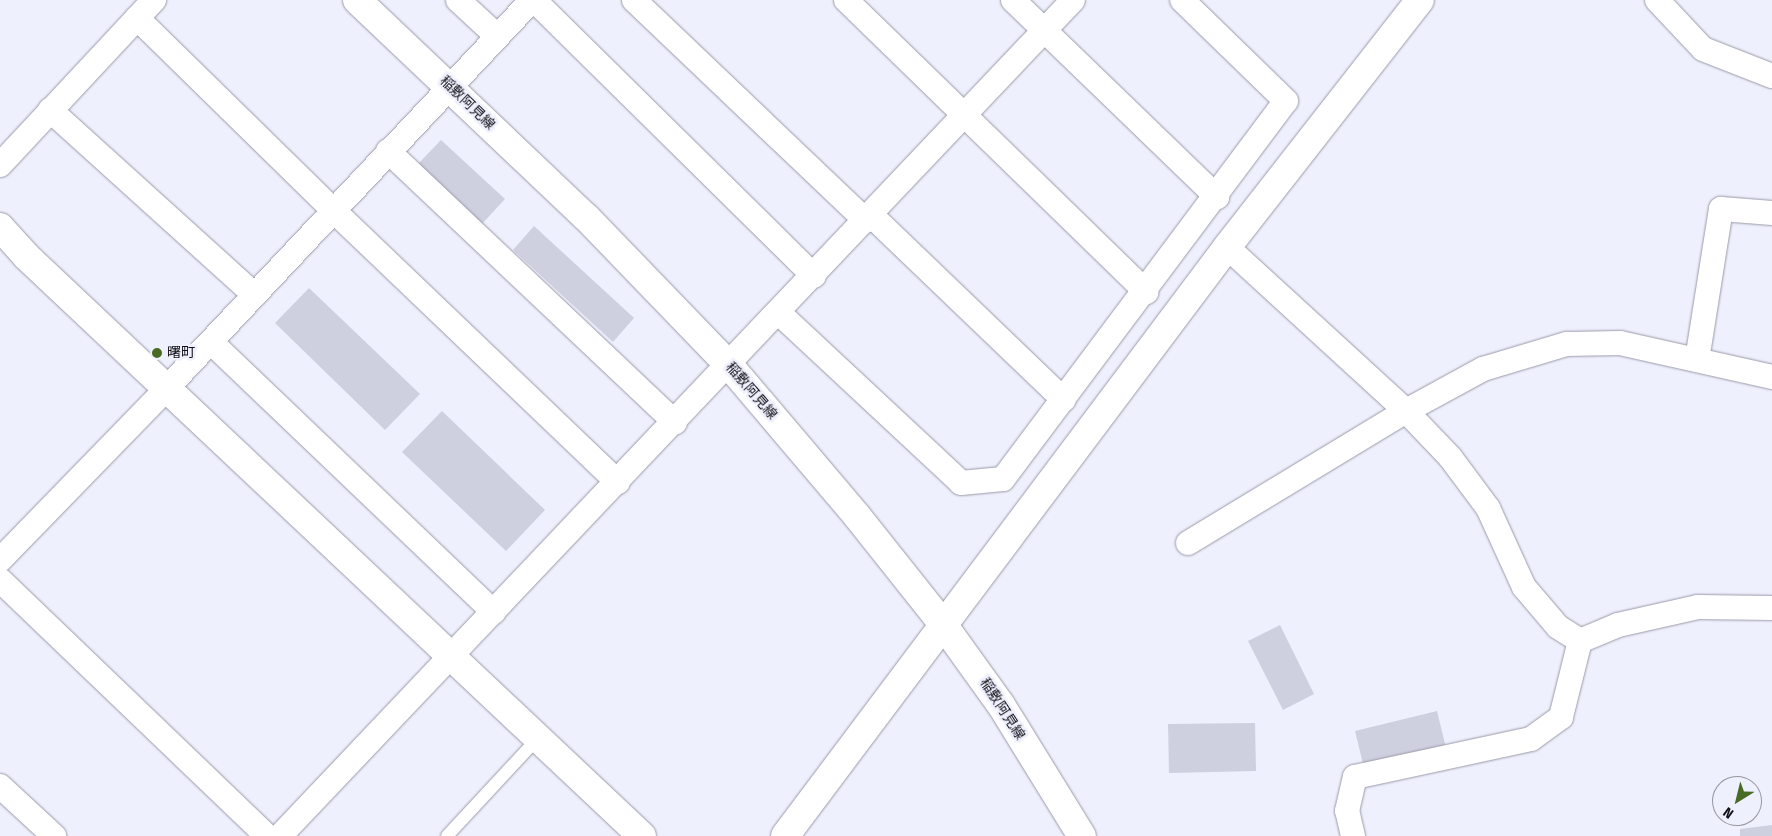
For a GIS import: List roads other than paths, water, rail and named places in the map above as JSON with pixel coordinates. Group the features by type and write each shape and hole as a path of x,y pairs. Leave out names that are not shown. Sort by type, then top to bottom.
{"street":[{"path":"0,165 154,0"},
{"name":"稲敷阿見線","path":"357,0 586,217 728,365 857,516 942,623 1001,705 1082,836"},
{"path":"458,0 496,36"},
{"path":"0,560 211,342 448,85 533,0 814,276"},
{"path":"634,0 1064,400"},
{"path":"846,0 1146,292"},
{"path":"1013,0 1217,198"},
{"path":"280,836 779,313 1073,0"},
{"path":"779,313 961,483 1003,479 1217,198 1286,101 1182,0"},
{"path":"785,836 942,623 1227,247 1420,0"},
{"path":"1657,0 1703,49 1772,76"},
{"path":"137,18 333,210 618,482"},
{"path":"50,110 255,295"},
{"path":"388,151 675,422"},
{"path":"1697,360 1721,209 1772,213"},
{"path":"0,227 26,256 168,387 642,836"},
{"path":"1227,247 1406,411 1450,458 1488,508 1524,587 1558,627 1580,641"},
{"path":"211,342 494,612"},
{"path":"1188,543 1406,411 1483,369 1567,344 1620,343 1772,377"},
{"path":"0,580 267,836"},
{"path":"1580,641 1618,625 1698,607 1772,608"},
{"path":"1353,836 1347,811 1355,777 1530,739 1560,717 1580,641"},
{"path":"0,786 54,836"}],"lane":[{"path":"447,836 538,738"}],"place":[{"name":"曙町","path":"157,353"}]}
